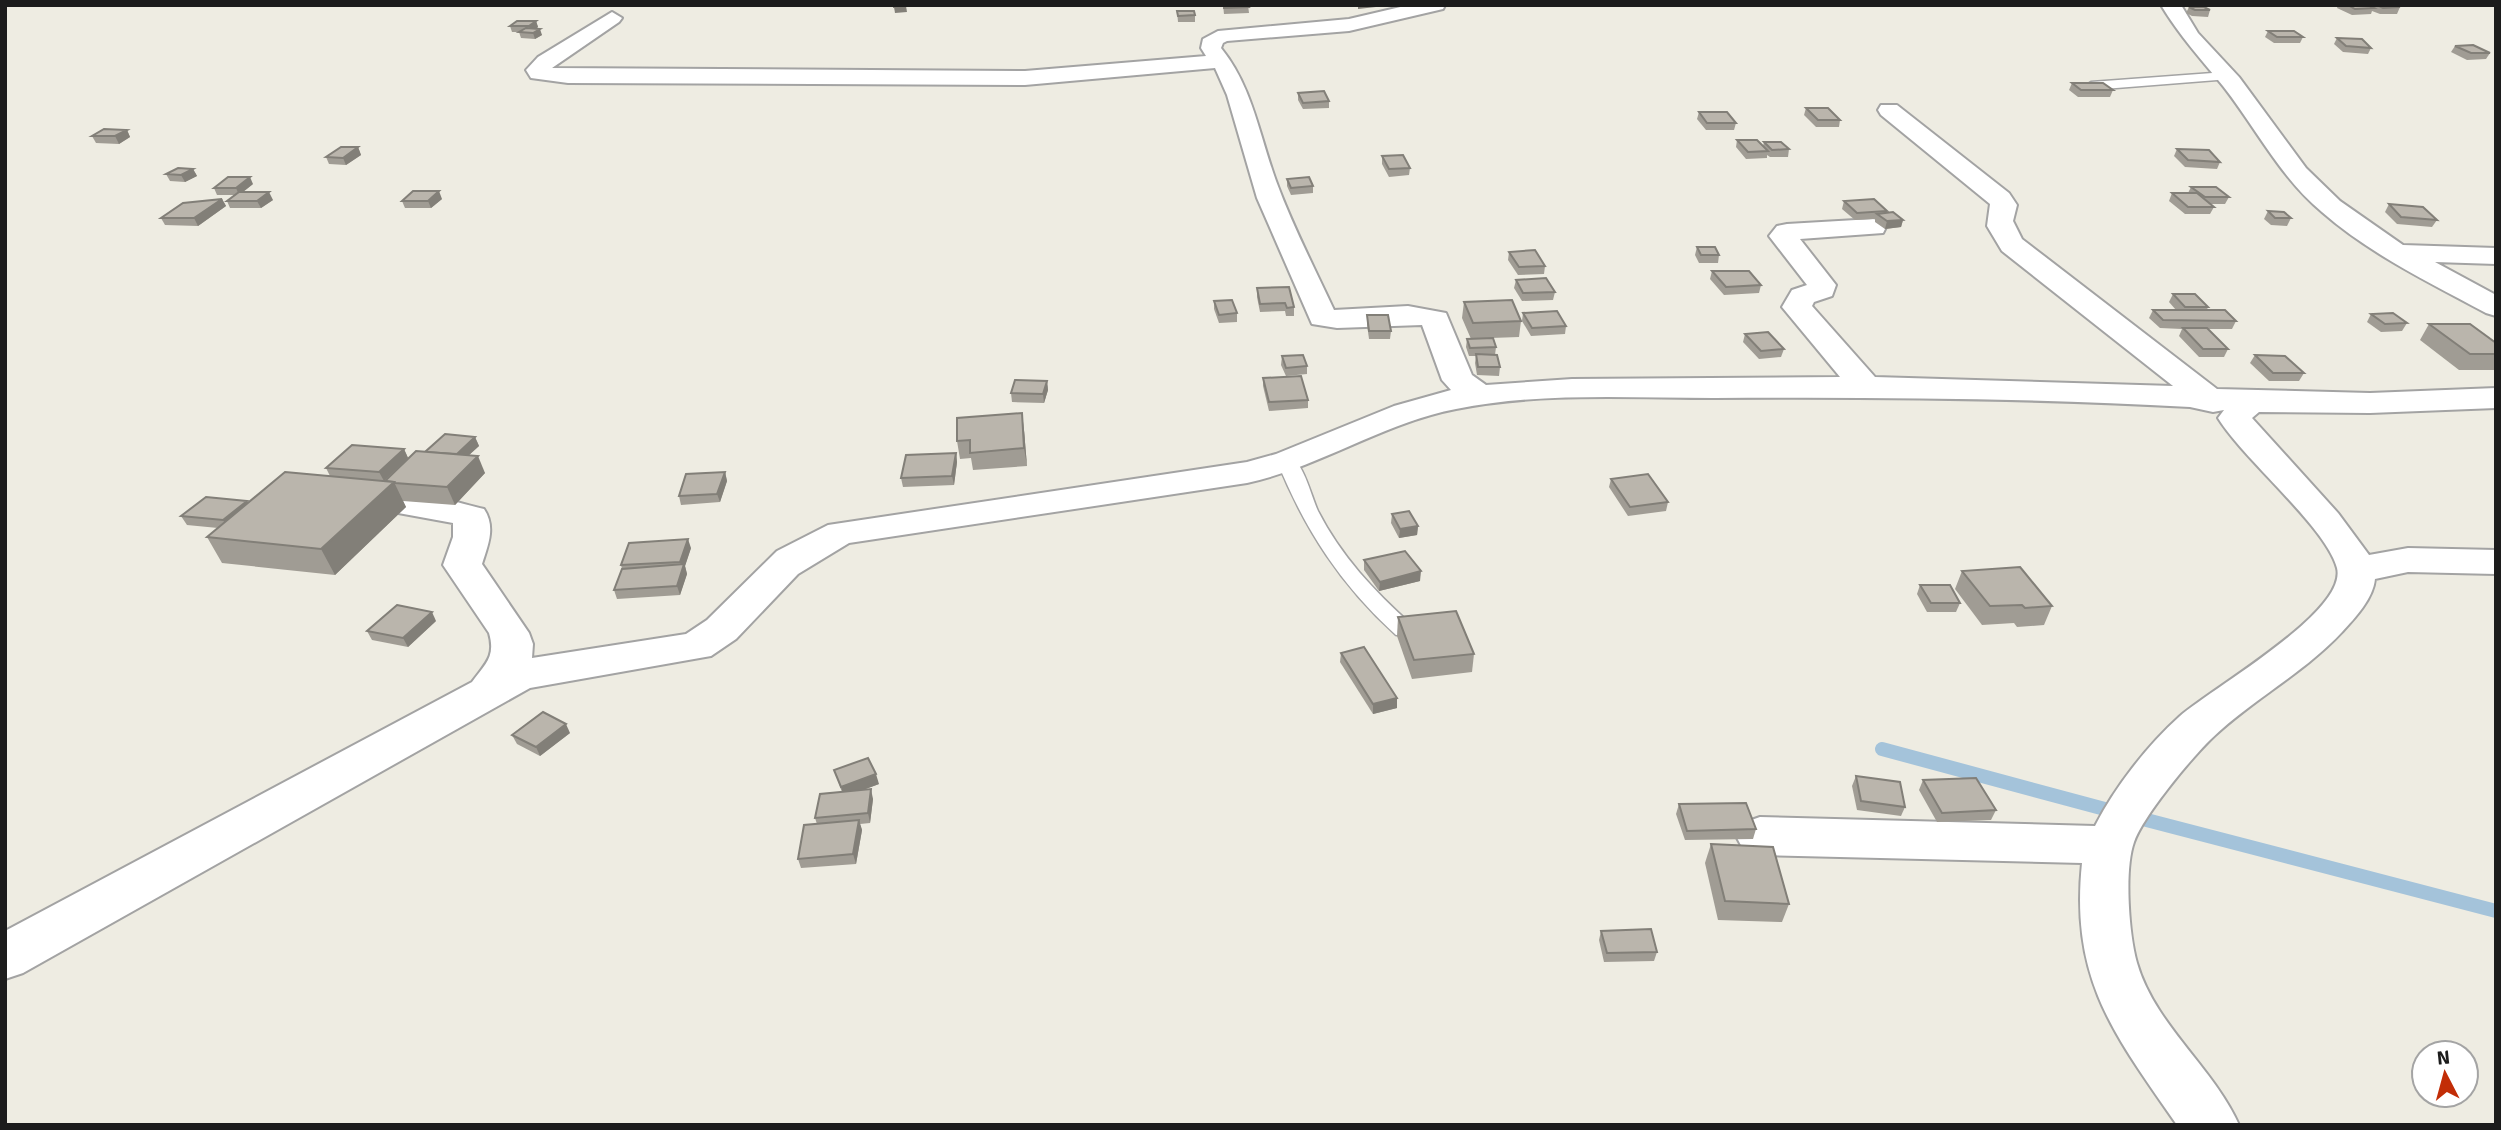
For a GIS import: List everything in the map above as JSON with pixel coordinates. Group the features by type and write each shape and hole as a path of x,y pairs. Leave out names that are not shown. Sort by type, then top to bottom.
{"street":[{"path":"1436,5 1349,25 1224,35 1213,39 1211,48 1223,61 1239,93 1263,181 1323,318 1351,321 1418,314 1435,319 1458,380 1480,395"},
{"path":"2171,5 2190,36 2226,76 2297,173 2340,214 2397,253 2496,307"},
{"path":"612,18 546,62 537,70 539,73 568,76 1060,78 1223,61"},
{"path":"1889,110 2000,199 2004,205 1998,215 2001,230 2012,245 2233,406 2244,432 2364,558 2496,562"},
{"path":"1865,386 1797,307 1802,296 1822,290 1822,285 1783,236 1787,232 1873,227"},
{"path":"2397,253 2496,256"},
{"path":"5,957 520,675 696,646 722,632 782,566 811,546 841,533 1205,480 1287,461 1358,430 1450,400 1480,395 1599,389 1865,386 2053,390 2233,406 2496,398"},
{"path":"326,489 425,505 471,517 472,537 462,565 511,640 509,665 489,690"},
{"path":"2210,1125 2126,1001 2111,965 2106,933 2120,824 2195,729 2268,674 2333,619 2357,589 2364,558"},
{"path":"1760,836 2120,824"}],"lane":[{"path":"2091,86 2226,76"},
{"path":"1287,461 1319,533 1353,583 1404,630"}],"building":[{"path":"1224,5 1248,5 1249,7 1224,8"},
{"path":"2348,5 2368,5 2374,8 2355,9"},
{"path":"2377,5 2395,5 2400,7 2383,8"},
{"path":"2189,7 2204,7 2210,10 2195,10"},
{"path":"1177,11 1194,11 1195,15 1178,16"},
{"path":"517,21 536,21 529,26 510,26"},
{"path":"526,28 540,29 533,33 519,32"},
{"path":"2268,31 2294,31 2303,37 2277,37"},
{"path":"2337,38 2362,39 2371,48 2346,46"},
{"path":"2473,45 2490,53 2471,53 2455,46"},
{"path":"2072,83 2103,83 2113,90 2081,90"},
{"path":"1324,91 1329,101 1303,103 1298,93"},
{"path":"1806,108 1828,108 1840,120 1818,120"},
{"path":"1699,112 1727,112 1736,123 1707,123"},
{"path":"104,129 127,130 115,136 92,136"},
{"path":"1737,140 1757,140 1768,151 1748,152"},
{"path":"1764,142 1781,142 1789,149 1772,150"},
{"path":"341,147 358,147 343,158 326,157"},
{"path":"2177,149 2209,150 2220,162 2188,160"},
{"path":"1403,155 1410,168 1389,169 1382,156"},
{"path":"178,168 193,169 181,175 166,174"},
{"path":"228,177 250,177 236,188 214,188"},
{"path":"1309,177 1313,186 1291,188 1287,179"},
{"path":"2191,187 2216,187 2229,197 2205,197"},
{"path":"413,191 439,191 428,201 402,201"},
{"path":"239,192 269,192 257,201 227,201"},
{"path":"2172,193 2197,193 2214,207 2188,207"},
{"path":"222,199 194,218 161,218 183,203"},
{"path":"1874,199 1887,211 1857,213 1844,201"},
{"path":"2389,204 2423,207 2437,220 2401,217"},
{"path":"2268,211 2284,212 2291,218 2275,218"},
{"path":"1893,212 1903,220 1887,221 1877,214"},
{"path":"1697,247 1715,247 1719,255 1701,255"},
{"path":"1535,250 1545,266 1519,267 1509,252"},
{"path":"1712,271 1749,271 1761,285 1726,287"},
{"path":"1546,278 1555,292 1523,293 1516,280"},
{"path":"1289,287 1294,307 1287,308 1285,303 1260,304 1257,288"},
{"path":"2173,294 2195,294 2208,307 2185,307"},
{"path":"1232,300 1237,313 1219,315 1214,301"},
{"path":"1512,300 1521,321 1473,323 1464,302"},
{"path":"2153,310 2225,310 2236,321 2163,320"},
{"path":"1557,311 1566,326 1532,328 1523,313"},
{"path":"2393,313 2407,323 2385,324 2371,314"},
{"path":"1367,315 1388,315 1391,331 1369,331"},
{"path":"2429,324 2470,324 2496,343 2496,354 2470,354"},
{"path":"2183,328 2207,328 2228,349 2203,349"},
{"path":"1768,332 1784,349 1761,351 1745,334"},
{"path":"1493,338 1496,347 1470,348 1467,339"},
{"path":"1476,354 1497,355 1500,367 1478,367"},
{"path":"1303,355 1307,366 1286,368 1282,356"},
{"path":"2255,355 2285,356 2304,373 2273,373"},
{"path":"1301,376 1308,400 1269,402 1263,378"},
{"path":"1015,380 1047,381 1043,394 1011,393"},
{"path":"1022,413 1024,448 970,453 970,440 957,441 957,418"},
{"path":"445,434 475,437 457,454 425,452"},
{"path":"352,445 404,449 379,472 326,468"},
{"path":"416,451 478,456 447,487 385,481"},
{"path":"956,453 952,476 901,478 906,455"},
{"path":"285,472 394,482 321,549 207,537"},
{"path":"725,472 717,494 679,496 686,474"},
{"path":"1648,474 1668,502 1630,507 1611,479"},
{"path":"206,497 247,501 223,520 181,516"},
{"path":"1409,511 1418,526 1400,529 1392,514"},
{"path":"688,539 680,562 621,565 629,543"},
{"path":"1405,551 1421,571 1380,582 1364,560"},
{"path":"684,564 677,586 614,590 622,569"},
{"path":"2020,567 2052,606 1990,606 1962,571"},
{"path":"1920,585 1950,585 1960,603 1931,603"},
{"path":"397,605 432,612 403,638 367,631"},
{"path":"1456,611 1474,654 1414,660 1398,617"},
{"path":"1364,647 1397,698 1373,704 1341,653"},
{"path":"543,712 566,724 536,747 512,735"},
{"path":"868,758 876,774 841,787 834,770"},
{"path":"1856,776 1900,782 1905,807 1861,801"},
{"path":"1976,778 1996,810 1942,813 1923,780"},
{"path":"871,789 868,813 815,818 820,794"},
{"path":"1746,803 1756,829 1687,831 1679,804"},
{"path":"859,820 853,854 798,859 804,825"},
{"path":"1711,844 1773,847 1789,904 1725,901"},
{"path":"1651,929 1657,952 1607,953 1601,931"}],"waterway":[{"path":"1882,749 2116,812"},
{"path":"2135,817 2496,911"}]}
